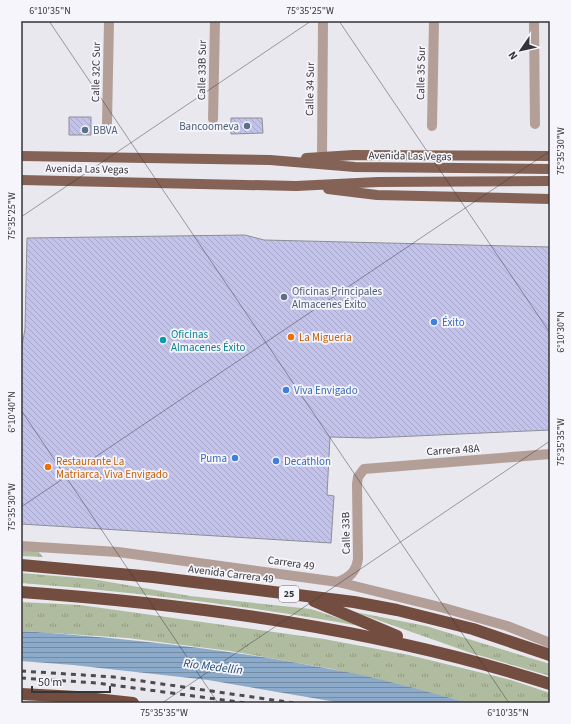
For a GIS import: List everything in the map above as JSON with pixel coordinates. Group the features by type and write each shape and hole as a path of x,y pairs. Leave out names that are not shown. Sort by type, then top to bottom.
{"highway":[{"name":"Avenida Carrera 49","path":"21,565 138,576 300,595 390,608 440,619 550,655"},
{"path":"21,592 79,596 342,630 424,647 550,684"},
{"path":"300,595 424,647"},
{"path":"21,694 77,697 133,703"}],"main road":[{"name":"Avenida Las Vegas","path":"270,160 354,155 550,156"},
{"name":"Avenida Las Vegas","path":"21,156 270,160 355,167 550,169"},
{"name":"Avenida Las Vegas","path":"21,180 296,186 378,182 550,181"},
{"name":"Avenida Las Vegas","path":"296,186 377,195 550,199"}],"street":[{"name":"Calle 32C Sur","path":"107,123 109,21"},
{"name":"Calle 33B Sur","path":"213,119 215,21"},
{"name":"Calle 34 Sur","path":"322,157 323,21"},
{"name":"Calle 35 Sur","path":"432,126 434,21"},
{"path":"534,21 535,124"},
{"name":"Carrera 48A","path":"360,473 370,468 550,454"},
{"name":"Calle 33B","path":"338,582 348,578 357,567 357,484 360,473"},
{"name":"Carrera 49","path":"21,546 118,552 338,582 451,610 507,626 550,643"}],"green space":[{"path":"21,549 36,549 43,557 21,556"},
{"path":"21,573 92,579 190,596 311,609 365,627 322,619 193,600 21,583"},
{"path":"21,602 80,605 324,639 409,655 511,680 550,693 550,703 469,703 332,669 230,651 128,638 21,631"},
{"path":"355,612 426,626 550,664 550,676 471,653"}],"water":[{"name":"Río Medellín","path":"21,631 176,645 292,662 348,672 400,684 469,703 342,703 208,680 73,665 21,661"}],"building":[{"path":"69,117 91,117 91,135 69,135"},
{"name":"Bancoomeva","path":"231,118 262,118 263,133 231,134"},
{"name":"Viva Envigado","path":"245,235 264,240 550,247 550,430 370,438 330,437 327,495 334,496 331,543 21,524 21,351 25,329 27,238"}],"railway":[{"path":"21,671 114,677 294,703"},
{"path":"21,678 97,683 246,703"}],"place":[{"name":"Bancoomeva","path":"247,126"},
{"name":"BBVA","path":"85,130"},
{"name":"Oficinas Principales Almacenes Éxito","path":"284,297"},
{"name":"Éxito","path":"434,322"},
{"name":"La Migueria","path":"291,337"},
{"name":"Oficinas Almacenes Éxito","path":"163,340"},
{"name":"Viva Envigado","path":"286,390"},
{"name":"Puma","path":"235,458"},
{"name":"Decathlon","path":"276,461"},
{"name":"Restaurante La Matriarca, Viva Envigado","path":"48,467"}]}
